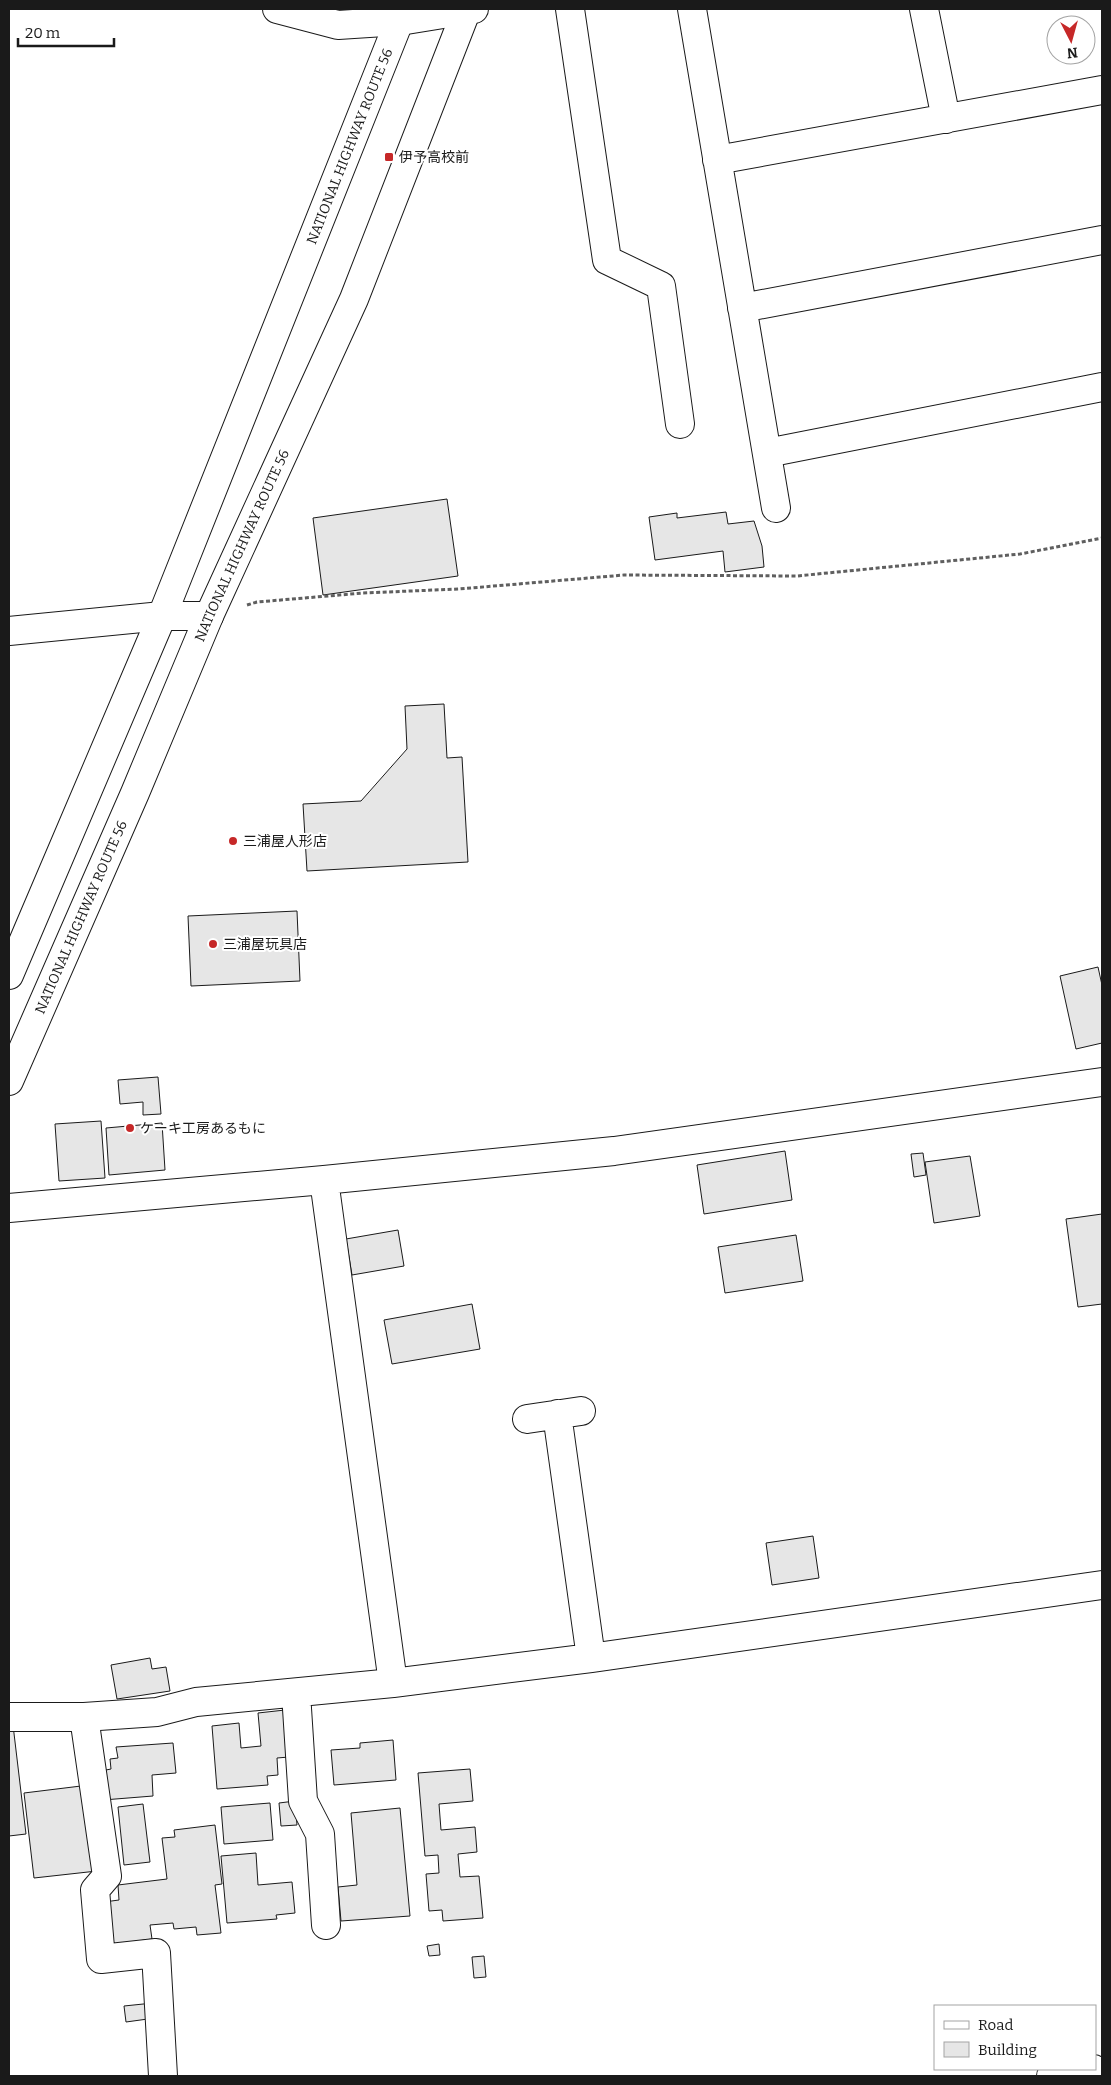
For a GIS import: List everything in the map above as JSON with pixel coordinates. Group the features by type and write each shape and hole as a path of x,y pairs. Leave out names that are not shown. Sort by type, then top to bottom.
{"main road":[{"path":"277,9 338,25 402,15 470,9"},
{"name":"NATIONAL HIGHWAY ROUTE 56","path":"9,1081 135,793 209,616 354,299 470,9"},
{"path":"570,9 607,260 662,286 680,424"},
{"path":"692,9 776,508"},
{"path":"924,9 946,119"},
{"name":"NATIONAL HIGHWAY ROUTE 56","path":"9,975 162,616 402,15"},
{"path":"717,160 1102,90"},
{"path":"742,308 1102,240"},
{"path":"767,453 1102,387"},
{"path":"9,631 162,616 209,616"},
{"path":"9,1208 324,1180 614,1151 1102,1082"},
{"path":"324,1180 393,1683"},
{"path":"527,1418 569,1413 591,1658"},
{"path":"9,1717 84,1718 157,1712 196,1702 393,1683 591,1658 1102,1585"},
{"path":"296,1692 303,1801 320,1834 326,1925"},
{"path":"84,1718 107,1876 95,1890 101,1959 156,1952 163,2076"},
{"path":"1051,2076 1089,2070"}],"path":[{"path":"209,616 257,602 363,593 459,589 624,575 797,576 1020,554 1102,538"}],"building":[{"path":"447,499 458,576 323,595 313,518"},
{"path":"726,512 728,524 754,521 762,546 764,567 725,572 723,551 655,560 649,517 677,513 677,518"},
{"path":"444,704 447,758 462,757 468,862 307,871 303,804 361,801 407,749 405,706"},
{"path":"297,911 300,981 191,986 188,916"},
{"path":"1098,967 1102,985 1102,1043 1076,1049 1060,976"},
{"path":"158,1077 161,1114 143,1115 143,1102 120,1104 118,1080"},
{"path":"101,1121 105,1178 59,1181 55,1124"},
{"path":"162,1123 165,1170 109,1175 106,1128"},
{"path":"785,1151 792,1200 704,1214 697,1165"},
{"path":"923,1153 926,1175 914,1177 911,1154"},
{"path":"970,1156 980,1216 934,1223 925,1162"},
{"path":"1102,1214 1102,1304 1078,1307 1066,1219"},
{"path":"398,1230 404,1266 352,1275 346,1239"},
{"path":"796,1235 803,1281 725,1293 718,1247"},
{"path":"472,1304 480,1349 392,1364 384,1320"},
{"path":"813,1536 819,1578 772,1585 766,1543"},
{"path":"150,1658 152,1669 166,1667 170,1691 117,1699 111,1665"},
{"path":"285,1710 289,1757 277,1758 278,1775 267,1776 268,1785 217,1789 212,1726 239,1723 241,1748 261,1746 258,1713"},
{"path":"9,1725 13,1725 26,1834 9,1836"},
{"path":"393,1740 396,1780 334,1785 331,1750 360,1748 360,1743"},
{"path":"173,1743 176,1773 152,1775 153,1796 103,1800 101,1771 111,1769 110,1759 118,1758 116,1747"},
{"path":"470,1769 473,1801 439,1804 441,1830 475,1827 477,1852 458,1854 460,1877 479,1876 483,1918 443,1921 442,1910 429,1911 426,1874 439,1873 438,1855 425,1856 418,1773"},
{"path":"81,1786 97,1871 34,1878 24,1793"},
{"path":"295,1801 297,1825 281,1826 279,1803"},
{"path":"270,1803 273,1840 224,1844 221,1807"},
{"path":"143,1804 150,1862 124,1865 118,1807"},
{"path":"400,1808 410,1916 341,1921 338,1887 357,1885 351,1813"},
{"path":"215,1825 222,1884 215,1885 221,1933 197,1935 196,1927 174,1929 173,1923 150,1925 152,1939 109,1945 104,1902 119,1900 118,1885 167,1879 162,1838 175,1837 174,1830"},
{"path":"256,1853 258,1885 292,1882 295,1913 276,1915 277,1919 227,1923 221,1856"},
{"path":"439,1944 440,1955 429,1956 427,1946"},
{"path":"484,1956 486,1977 474,1978 472,1957"},
{"path":"153,2003 155,2018 126,2022 124,2006"}],"place":[{"name":"伊予高校前","path":"389,157"},
{"name":"三浦屋人形店","path":"233,841"},
{"name":"三浦屋玩具店","path":"213,944"},
{"name":"ケーキ工房あるもに","path":"130,1128"}]}
